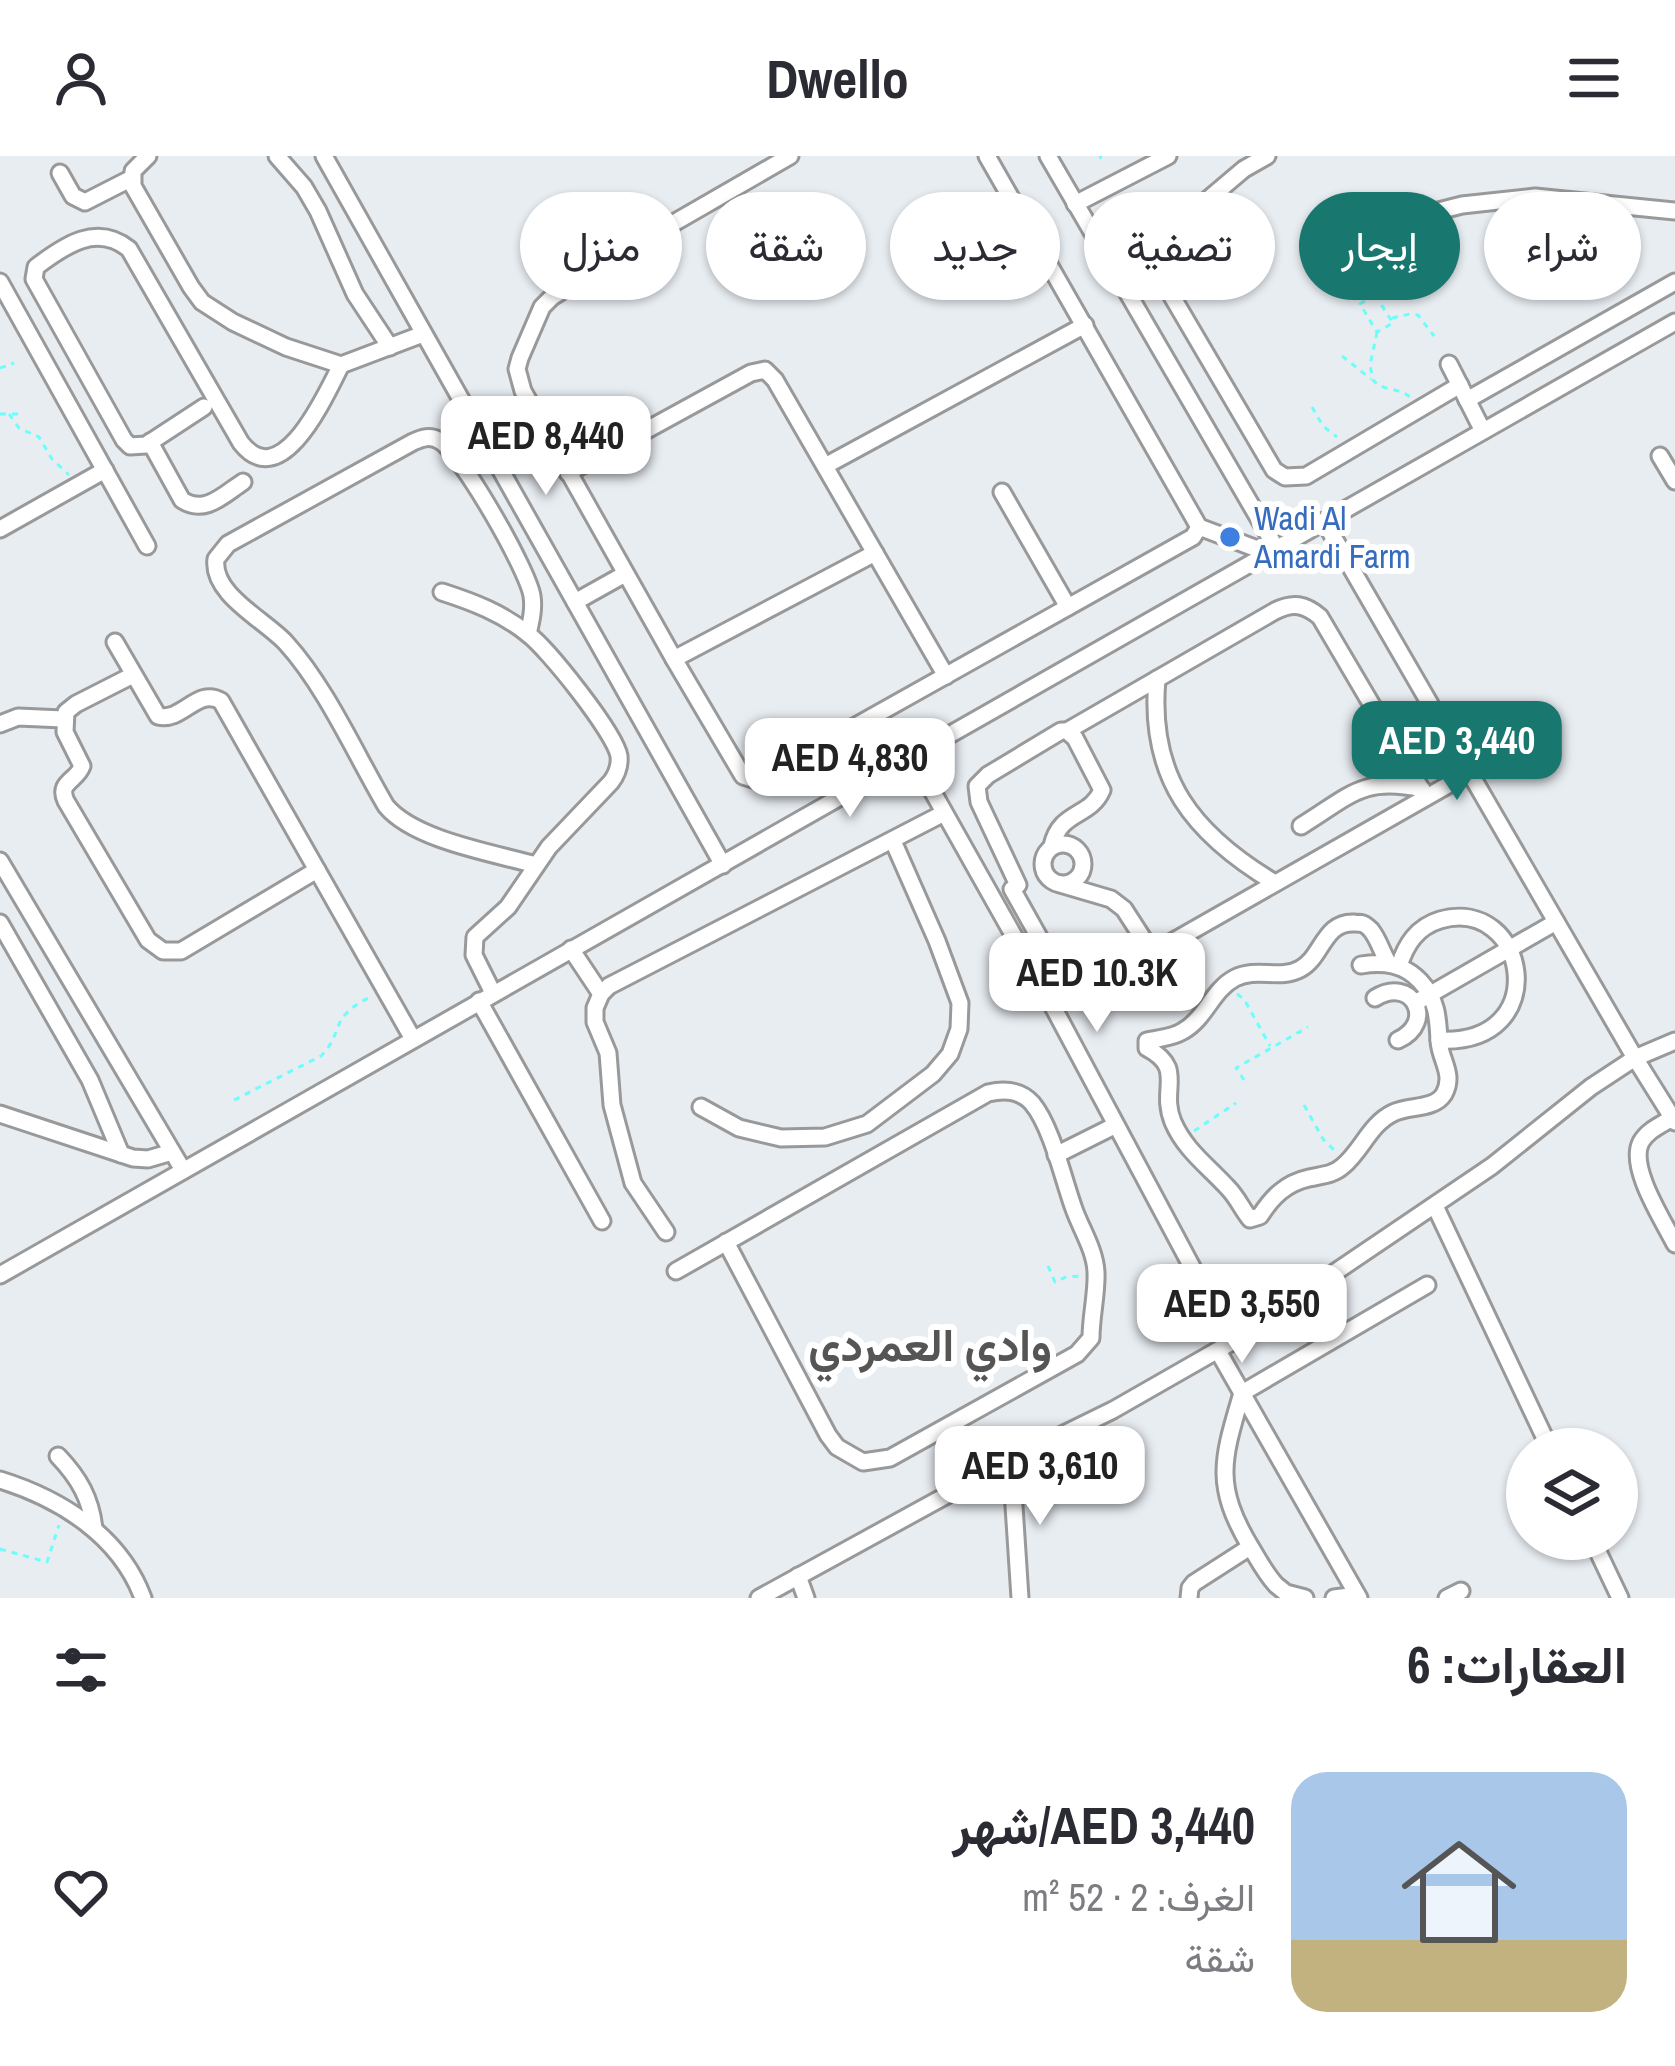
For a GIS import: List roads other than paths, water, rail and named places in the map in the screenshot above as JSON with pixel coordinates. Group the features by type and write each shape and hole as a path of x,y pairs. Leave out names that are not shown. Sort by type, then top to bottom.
{"street":[{"path":"148,156 137,164 134,186 202,302 259,335 341,365"},
{"path":"278,156 304,187 356,294 390,346"},
{"path":"324,156 723,865"},
{"path":"790,156 552,297 542,307 520,358 518,380 742,776 757,780 1193,537 1199,527"},
{"path":"987,156 1199,527 1272,550"},
{"path":"1048,156 1272,550"},
{"path":"1075,204 1168,156"},
{"path":"1267,156 1205,202 1158,226 1148,244 1149,255 1274,470 1286,477 1299,478 1418,410 1463,393 1675,282"},
{"path":"61,172 73,196 85,202 132,178"},
{"path":"1460,206 1535,196 1675,211"},
{"path":"204,406 150,442 130,446 34,279 36,267 80,239 106,236 129,249 241,442 255,456 268,458 285,451 317,410 341,365 423,334"},
{"path":"0,282 148,546"},
{"path":"0,1275 1675,322"},
{"path":"825,466 1085,325"},
{"path":"1449,364 1483,431"},
{"path":"568,473 757,370 771,374 946,676"},
{"path":"528,634 532,594 526,575 445,443 429,437 228,544 216,559 217,578 228,592 304,666 394,816 418,830 536,865"},
{"path":"150,442 188,504 208,505 243,482"},
{"path":"1660,456 1675,481"},
{"path":"0,529 105,470"},
{"path":"1002,492 1068,607"},
{"path":"1324,521 1674,1120 1646,1136 1637,1154 1641,1174 1675,1244"},
{"path":"674,659 875,554"},
{"path":"575,602 625,574"},
{"path":"442,592 487,608 528,634 564,671 618,751 620,762 611,782 565,829 518,895 475,938 474,955 486,997 602,1221"},
{"path":"1424,793 1326,626 1311,609 1299,604 1286,606 1061,731 977,786 979,802 1015,887 1075,995 1084,994 1424,793 1469,773"},
{"path":"115,642 154,712 163,718 205,697 221,701 413,1039"},
{"path":"133,675 76,704 63,718 64,732 82,766 65,785 63,796 154,946 181,952 317,870"},
{"path":"1157,679 1156,732 1166,770 1184,806 1225,850 1275,883"},
{"path":"2,716 63,718"},
{"path":"1067,730 1102,790 1096,802 1058,828 1043,857 1043,871 1052,882 1111,899 1124,909 1153,954"},
{"path":"912,755 1065,1028 1225,1346 1242,1393 1358,1596 1334,1598"},
{"path":"1301,826 1370,785 1394,783 1424,793"},
{"path":"666,1232 627,1170 612,1105 608,1053 596,1022 601,994 944,813"},
{"path":"701,1107 739,1128 782,1138 825,1137 867,1124 933,1074 950,1054 959,1029 960,1003 893,841"},
{"path":"1052,846 1066,844 1082,857 1078,877 1059,884"},
{"path":"0,861 183,1170"},
{"path":"993,899 1043,871"},
{"path":"1394,965 1415,934 1448,918 1484,923 1510,948 1517,988 1497,1024 1460,1041 1439,1040"},
{"path":"0,922 90,1080 121,1154"},
{"path":"1398,1040 1416,1026 1423,999 1556,922"},
{"path":"1338,926 1367,926 1394,965 1420,982 1423,999 1440,1022 1439,1040 1448,1074 1439,1100 1383,1119 1341,1168 1291,1184 1257,1219 1247,1217 1233,1193 1182,1139 1168,1103 1170,1068 1147,1048 1147,1041 1186,1030 1221,988 1238,976 1300,969 1338,926"},
{"path":"572,950 601,994"},
{"path":"1361,965 1394,965"},
{"path":"1375,998 1396,991 1423,999"},
{"path":"759,1598 1225,1346 1492,1166 1634,1058 1675,1041"},
{"path":"676,1271 726,1242 988,1093 1004,1090 1032,1103 1091,1252 1096,1277 1091,1338 1077,1354 890,1457 863,1462 828,1436 726,1242"},
{"path":"0,1114 121,1154 148,1159 172,1152"},
{"path":"1056,1155 1114,1126"},
{"path":"1435,1206 1540,1428"},
{"path":"1305,1598 1282,1596 1229,1508 1224,1474 1242,1393 1427,1285"},
{"path":"58,1456 80,1482 94,1529"},
{"path":"1011,1460 1020,1598"},
{"path":"0,1480 64,1506 94,1529 117,1554 143,1598"},
{"path":"1189,1598 1194,1583 1250,1547"},
{"path":"1602,1560 1620,1598"},
{"path":"798,1576 806,1598"}],"place":[{"name":"Wadi Al Amardi Farm","path":"1230,537"}],"district":[{"name":"وادي العمردي","path":"930,1344"}]}
